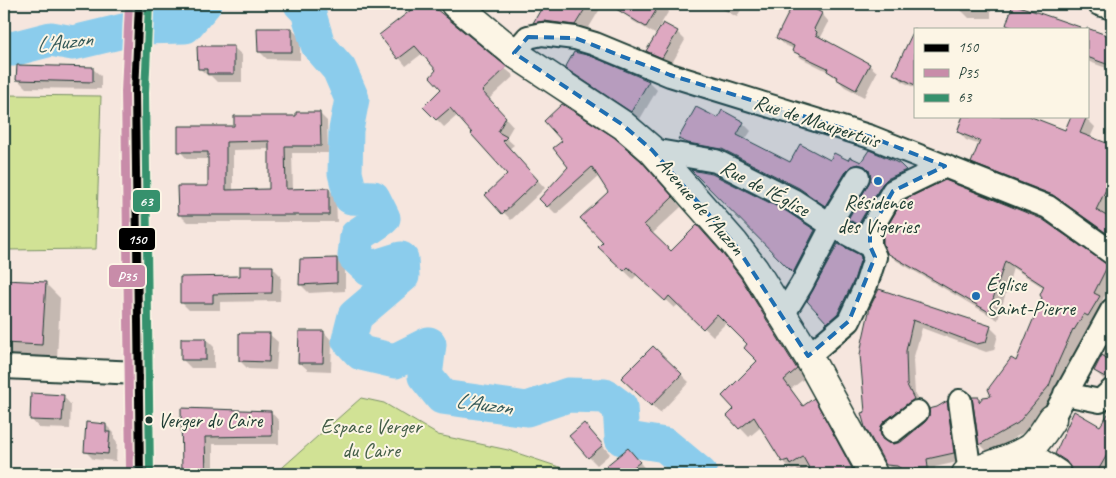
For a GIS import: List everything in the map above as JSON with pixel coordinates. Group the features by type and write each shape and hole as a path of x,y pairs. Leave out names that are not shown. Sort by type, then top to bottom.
{"main road":[{"name":"Avenue de l'Auzon","path":"455,4 514,53 623,125 652,150 734,243 754,269 808,356 873,474"},
{"path":"969,474 1023,452 1041,436 1052,419"},
{"path":"1023,452 1057,474"}],"street":[{"path":"139,4 135,92 140,474"},
{"path":"1099,4 1112,8"},
{"name":"Rue de Maupertuis","path":"514,53 528,37 542,34 574,38 595,44 670,75 871,137 1048,207 1112,253"},
{"name":"Rue de l'Église","path":"652,150 690,155 716,161 794,200 831,225 870,246"},
{"path":"808,356 849,321 866,285 875,257 870,246 870,231 893,191 944,166"},
{"path":"783,315 802,284 833,218 858,177"},
{"path":"1052,419 1112,310"},
{"path":"4,367 138,373"},
{"path":"1065,394 1100,401 1112,390"},
{"path":"960,401 969,474"},
{"path":"893,431 917,412"}],"highlighted area":[{"path":"528,37 575,38 670,75 871,137 945,166 893,191 870,231 870,246 875,257 849,321 808,356 734,243 652,150 623,125 514,53"}],"green space":[{"path":"4,95 101,96 96,249 4,250"},
{"name":"Espace Verger du Caire","path":"361,398 384,403 438,435 508,450 568,470 572,474 275,474"}],"building":[{"path":"406,4 430,4 507,67 482,91 506,117 498,132 507,137 503,141 538,180 502,214 485,195 507,174 450,108 436,120 423,107 441,89 430,77 436,70 415,46 398,59 379,35 411,10"},
{"path":"544,4 588,4 575,25 544,21 533,23"},
{"path":"608,4 660,4 646,27"},
{"path":"793,4 805,4 822,13 814,29 817,32 816,35 870,64 856,90 836,79 837,77 827,71 828,68 792,51 794,46 776,38"},
{"path":"1013,4 1080,28 1014,28 1006,25"},
{"path":"663,23 678,31 662,58 646,51"},
{"path":"257,28 292,28 292,52 258,52"},
{"path":"1088,28 1112,37 1112,66 1088,57"},
{"path":"914,30 914,84 893,74"},
{"path":"197,46 234,46 234,74 207,74 207,69 198,69"},
{"path":"574,52 591,56 649,81 631,112 565,68"},
{"path":"17,65 93,67 93,82 16,80"},
{"path":"562,104 614,137 641,161 673,197 644,225 671,251 697,225 722,253 741,278 797,369 784,380 803,406 814,398 855,474 823,474 821,470 812,473 803,457 790,465 788,460 782,462 754,417 739,429 727,416 734,409 722,396 757,361 744,348 747,344 717,314 703,329 669,296 665,301 628,267 624,271 598,247 603,242 580,218 608,192 592,167 547,207 539,199 568,167 553,148 562,141 544,121"},
{"path":"696,107 718,118 722,110 744,122 737,135 790,162 800,144 830,160 834,153 848,160 850,157 861,162 869,150 900,164 906,170 887,179 882,184 858,225 848,219 871,177 869,170 865,166 858,164 851,166 847,170 825,206 799,188 722,149 688,143 678,139"},
{"path":"296,112 320,112 321,146 285,146 286,189 329,188 329,215 178,215 177,186 208,186 208,152 178,152 178,126 234,126 234,116 296,116","holes":["269,141 269,189 226,190 226,142"]},
{"path":"962,118 1034,118 1065,130 1070,118 1086,118 1080,133 1112,145 1112,177 1096,210 1112,219 1112,237 1053,195 971,163 980,141 957,132"},
{"path":"691,170 712,174 786,211 815,230 793,273"},
{"path":"945,180 1042,219 1108,265 1094,293 1100,296 1088,316 1084,314 1073,329 1049,386 1018,423 979,445 972,397 979,397 979,402 983,397 991,396 988,389 1011,358 1016,361 1042,298 1040,295 1044,286 1005,261 989,312 887,253 883,243 883,234 902,201"},
{"path":"838,244 860,255 861,258 854,280 838,313 827,323 807,301"},
{"path":"337,258 337,283 299,285 300,259"},
{"path":"240,266 273,266 272,293 213,294 213,303 180,303 180,277 240,276"},
{"path":"4,280 46,282 42,345 4,343"},
{"path":"879,289 991,326 986,342 977,344 913,320 906,351 907,385 914,399 885,421 881,426 880,432 882,439 888,443 901,442 925,422 929,416 929,409 947,401 954,453 927,459 928,468 902,469 897,466 886,465 865,427 861,413 865,412 860,355 870,307"},
{"path":"299,331 324,331 323,363 298,363"},
{"path":"239,333 270,333 269,362 239,361"},
{"path":"181,338 206,338 206,360 181,360"},
{"path":"653,346 682,374 651,406 621,378"},
{"path":"1102,355 1112,362 1112,377 1107,378 1094,371"},
{"path":"31,393 64,395 62,421 30,420"},
{"path":"181,408 271,411 272,436 205,437 206,474 182,474"},
{"path":"1112,408 1112,446 1096,474 1078,474 1072,471 1066,461 1055,454 1074,411 1100,426"},
{"path":"86,422 106,424 106,432 110,432 108,454 84,452"},
{"path":"584,423 603,445 588,458 569,436"},
{"path":"628,448 640,462 625,474 614,474 606,466"}],"waterway":[{"name":"L'Auzon","path":"4,47 12,49 51,39 73,43 140,27 185,26 204,4"},
{"name":"L'Auzon","path":"301,4 308,11 318,45 339,69 352,99 346,130 345,173 351,197 373,198 383,218 357,236 355,256 369,269 401,259 402,276 355,316 349,340 361,353 395,361 429,344 425,376 442,397 527,409 568,395 605,396 620,407 622,438 665,445 700,474"}],"transit line":[{"name":"P35","path":"129,4 125,92 130,474"},
{"name":"150","path":"139,4 135,92 140,474"},
{"name":"63","path":"149,4 145,92 150,474"}],"place":[{"name":"Résidence des Vigeries","path":"878,181"},
{"name":"Église Saint-Pierre","path":"976,296"},
{"name":"Verger du Caire","path":"149,420"}]}
